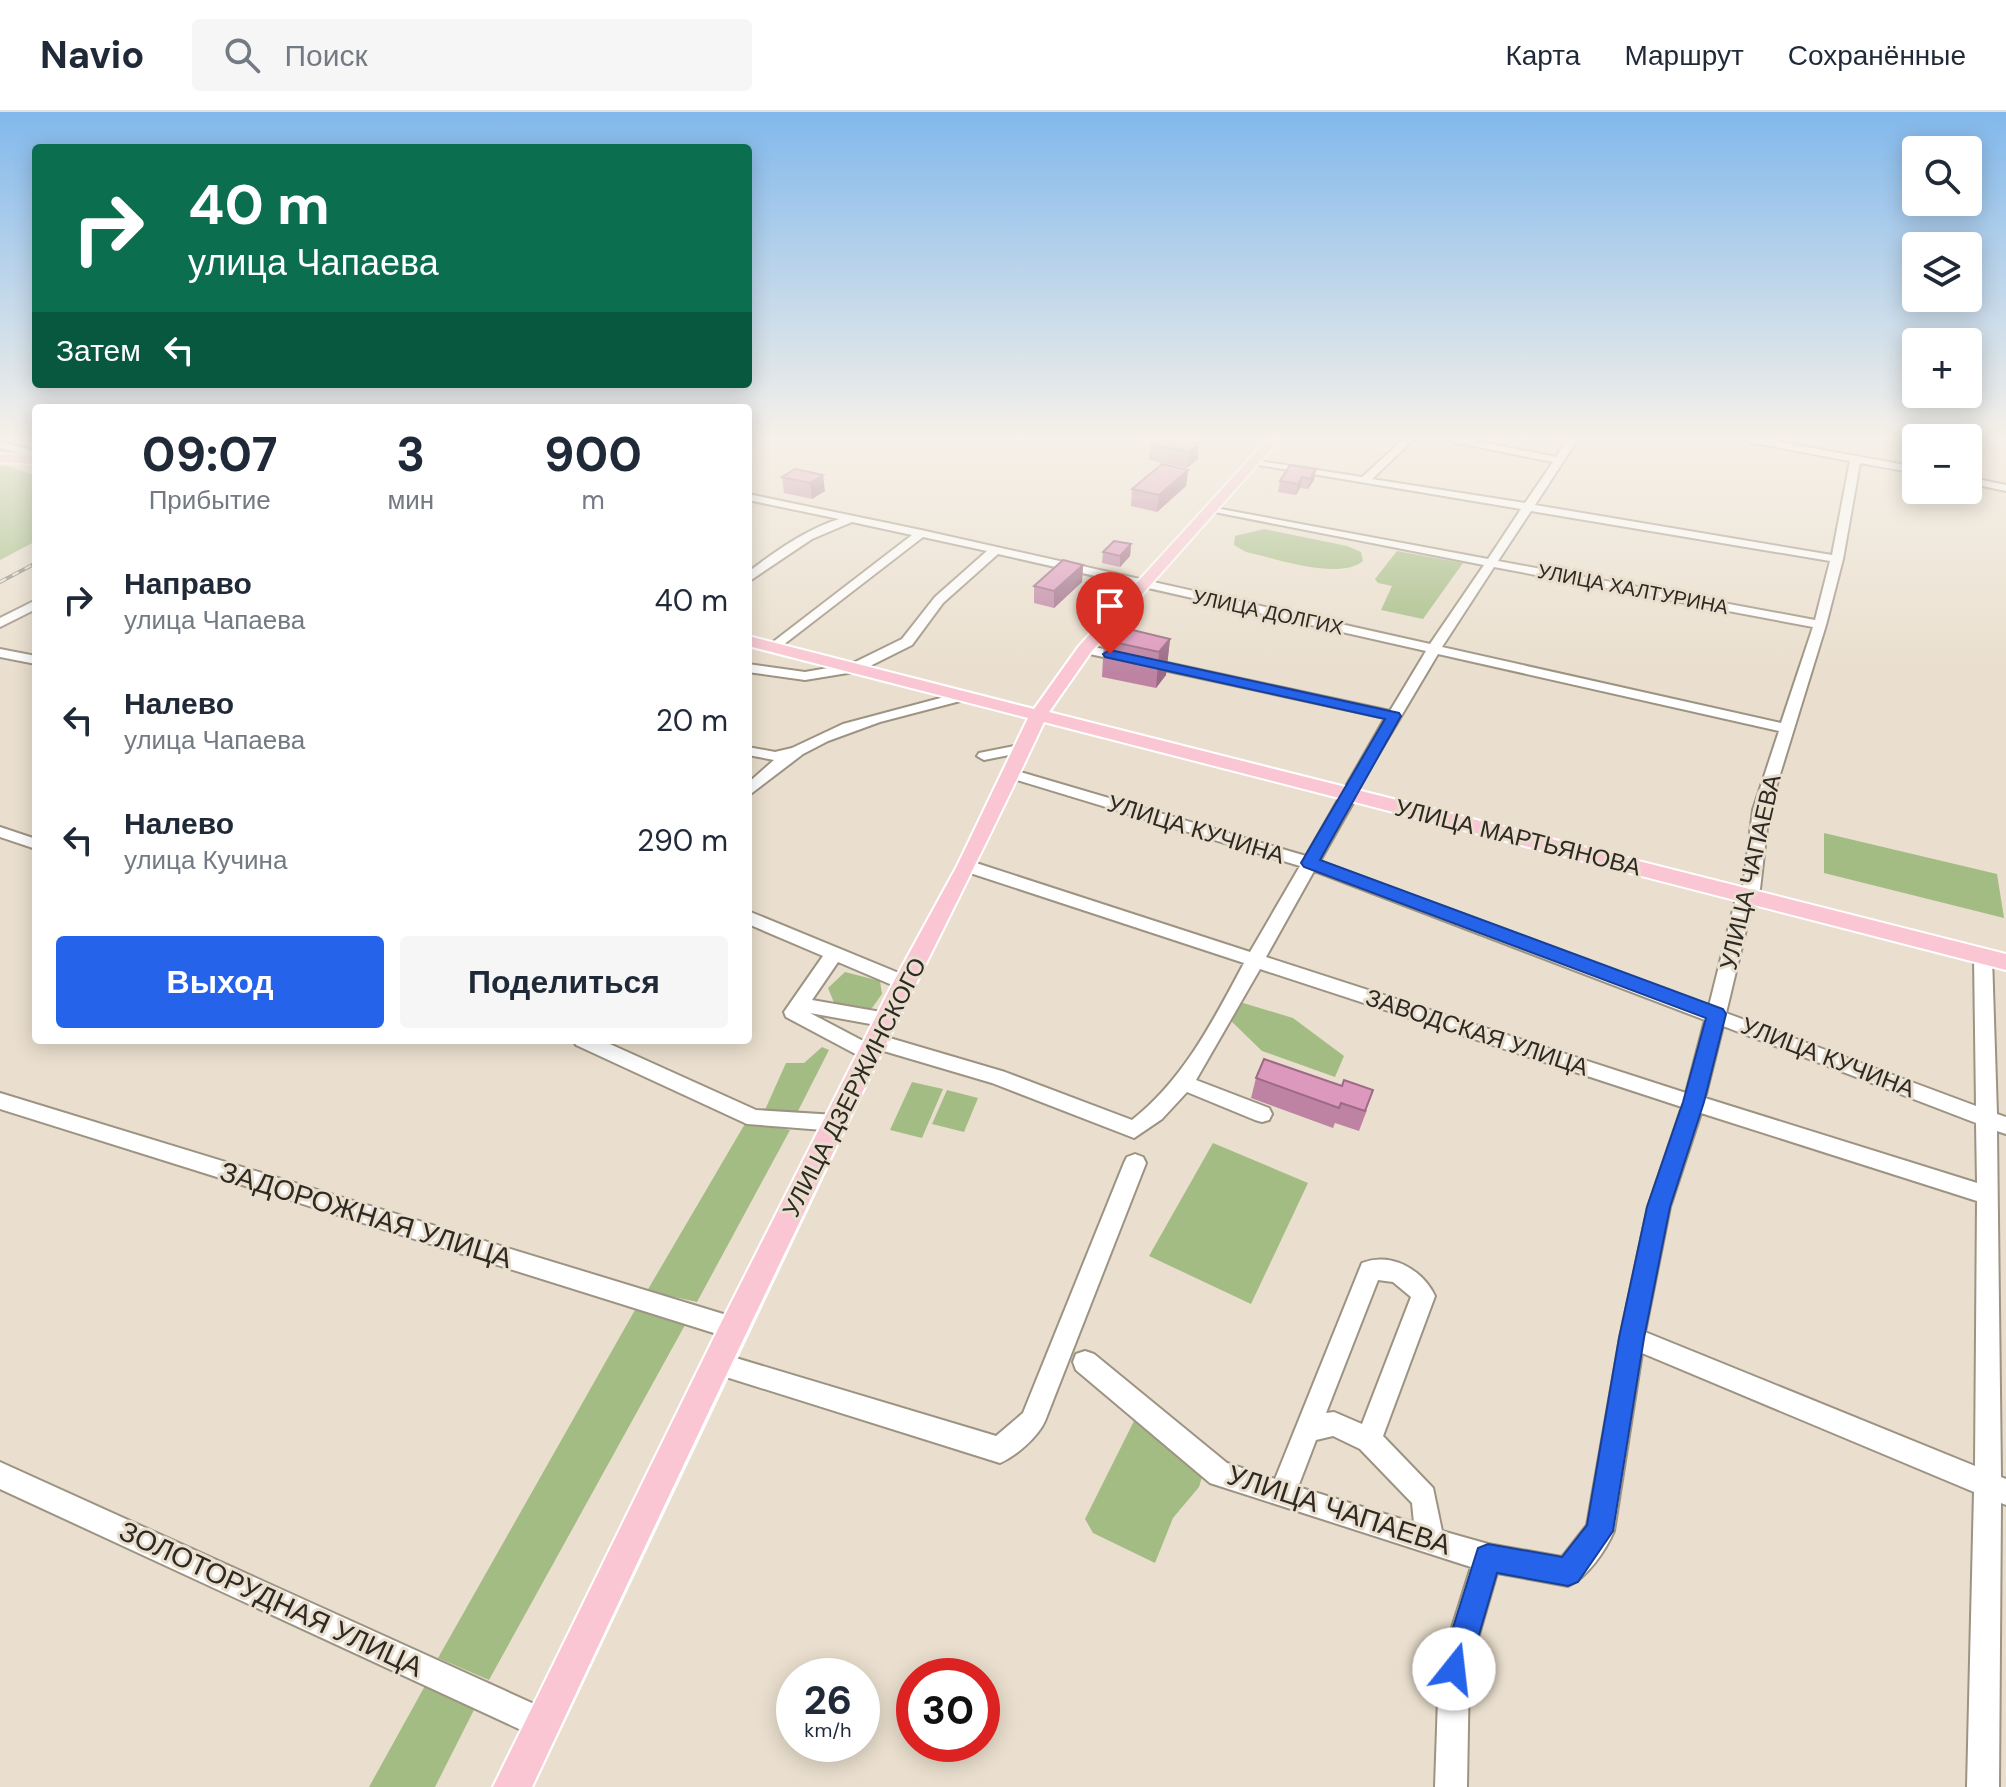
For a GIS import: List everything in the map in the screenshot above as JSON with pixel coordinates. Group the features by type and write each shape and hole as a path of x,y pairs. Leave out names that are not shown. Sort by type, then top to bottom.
{"main road":[{"name":"УЛИЦА ДЗЕРЖИНСКОГО","path":"512,1787 733,1328 904,983 967,866 1039,714 1085,649 1203,517"},
{"path":"752,642 855,668"},
{"name":"УЛИЦА МАРТЬЯНОВА","path":"855,668 1994,959"}],"street":[{"name":"УЛИЦА ДОЛГИХ","path":"845,517 1787,729"},
{"name":"УЛИЦА ХАЛТУРИНА","path":"1250,517 1820,625"},
{"path":"834,954 793,1012 998,1077 1134,1130 1146,1122 1182,1082 1237,995 1350,794 1351,787 1434,649 1521,517"},
{"path":"1593,517 1837,559"},
{"name":"УЛИЦА ЧАПАЕВА","path":"1085,1362 1219,1474 1488,1558 1568,1572 1600,1531 1632,1338 1659,1207 1694,1102 1746,894 1751,889 1761,810 1820,625 1845,517"},
{"path":"752,575 827,526 854,519"},
{"path":"774,648 921,533"},
{"path":"855,668 907,642 939,600 995,550"},
{"path":"0,623 32,606"},
{"path":"1085,649 1394,716"},
{"path":"0,653 32,659"},
{"name":"УЛИЦА МАРТЬЯНОВА","path":"752,669 805,676 855,668"},
{"path":"752,752 775,756 791,752 853,723 963,696"},
{"path":"984,756 1024,748"},
{"path":"752,787 791,752"},
{"name":"УЛИЦА КУЧИНА","path":"1012,774 1310,863 1997,1122"},
{"path":"0,832 32,843"},
{"name":"ЗАВОДСКАЯ УЛИЦА","path":"967,866 1988,1196"},
{"path":"752,919 904,983"},
{"path":"1983,1787 1997,1489 1988,1196 1997,1122 1994,959"},
{"path":"799,1004 878,1038"},
{"path":"592,1044 754,1118 836,1123"},
{"path":"1182,1082 1262,1114"},
{"name":"ЗАДОРОЖНАЯ УЛИЦА","path":"0,1101 733,1328"},
{"path":"716,1363 1000,1450 1032,1421 1135,1163"},
{"path":"1282,1494 1370,1270 1387,1269 1415,1281 1423,1296 1369,1440"},
{"path":"1632,1338 1997,1489"},
{"path":"1307,1430 1334,1424 1369,1440 1424,1497 1430,1540"},
{"name":"ЗОЛОТОРУДНАЯ УЛИЦА","path":"0,1475 543,1724"},
{"path":"1451,1787 1454,1669 1488,1558"}],"green space":[{"path":"0,517 32,517 32,543 0,560"},
{"path":"1264,529 1347,546 1361,552 1363,561 1352,567 1323,569 1246,552 1234,545 1235,536"},
{"path":"1397,551 1463,563 1423,619 1381,610 1392,586 1378,583 1375,579"},
{"path":"1824,833 1997,874 2004,918 1824,873"},
{"path":"845,972 880,981 882,994 872,1008 853,1010 835,1005 828,988"},
{"path":"1240,1002 1293,1018 1344,1056 1335,1077 1262,1051 1229,1019"},
{"path":"822,1047 829,1050 796,1115 764,1112 786,1063 804,1063"},
{"path":"912,1082 943,1089 922,1138 890,1130"},
{"path":"947,1090 978,1098 964,1132 932,1124"},
{"path":"746,1122 790,1130 697,1302 647,1291"},
{"path":"1213,1143 1308,1183 1251,1304 1149,1256"},
{"path":"635,1310 685,1325 489,1680 438,1658"},
{"path":"1134,1421 1202,1477 1199,1487 1173,1518 1155,1563 1093,1533 1085,1519"},
{"path":"426,1684 478,1702 435,1787 369,1787"}],"building":[{"path":"1114,541 1131,544 1120,556 1103,552"},
{"path":"1063,560 1083,565 1054,591 1034,586"},
{"path":"1116,626 1170,639 1159,652 1104,640"},
{"path":"1264,1059 1342,1086 1344,1080 1373,1090 1365,1111 1341,1103 1339,1108 1256,1078"}],"railway":[{"path":"0,582 32,565"}],"route":[{"path":"1110,654 1394,716 1310,863 1716,1014 1694,1102 1659,1207 1632,1338 1600,1531 1568,1572 1488,1558 1454,1669"}]}
